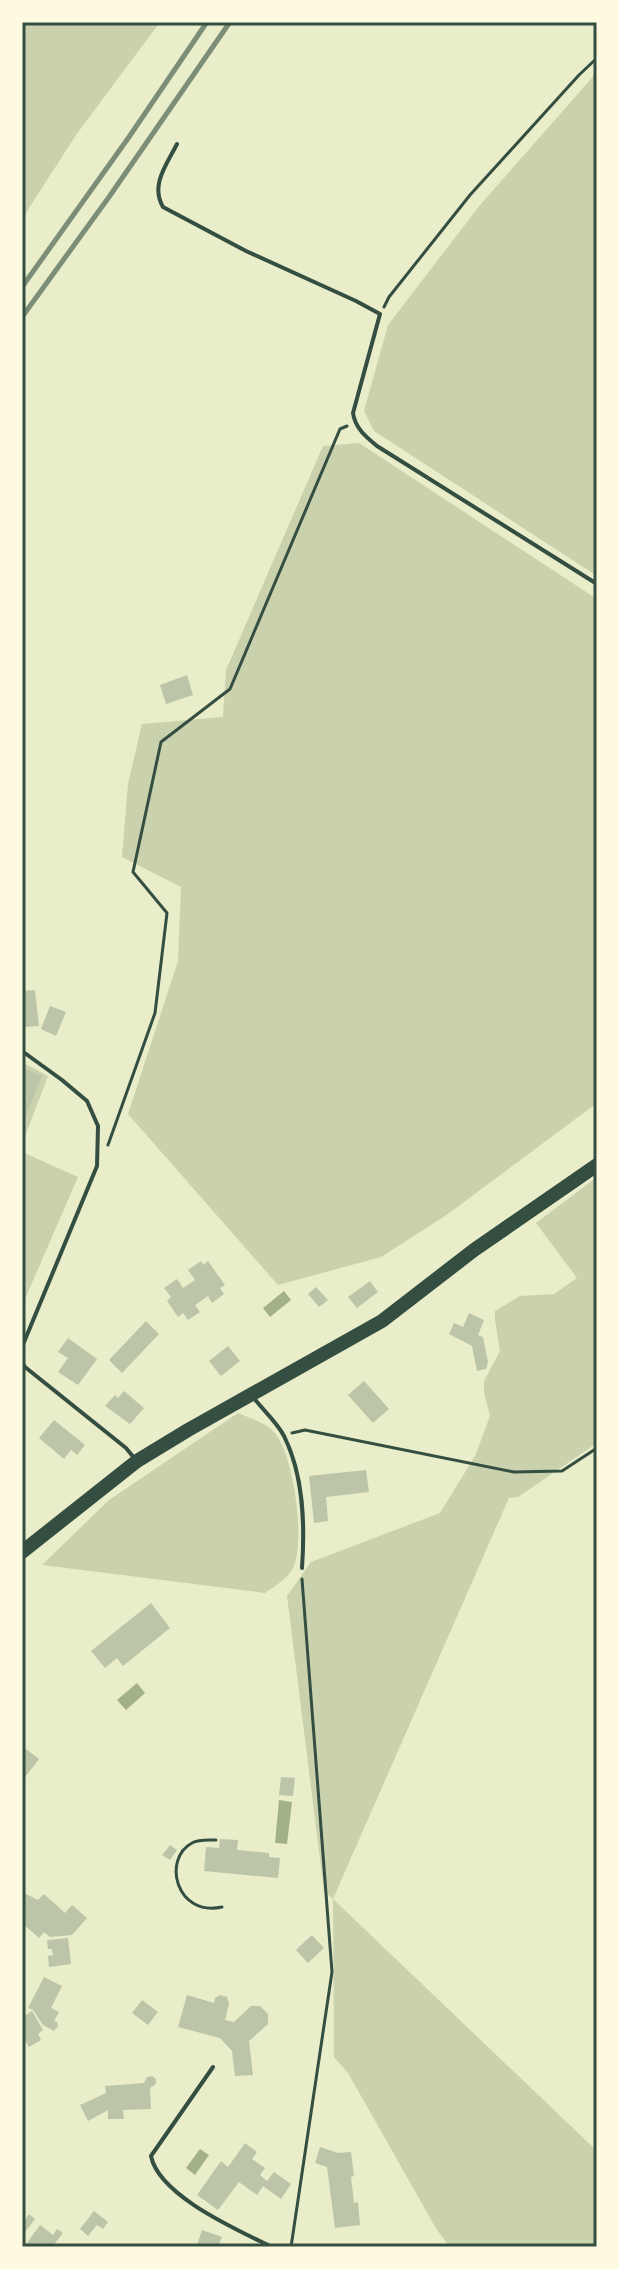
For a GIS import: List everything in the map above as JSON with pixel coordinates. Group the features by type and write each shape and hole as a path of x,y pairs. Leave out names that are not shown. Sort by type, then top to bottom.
{"main road":[{"path":"22,1552 137,1461 382,1321 474,1250 597,1165"}],"lane":[{"path":"177,144 157,189 157,198 163,207 246,251 380,314 354,403 355,423 377,446 597,584"},
{"path":"22,1051 87,1101 98,1126 97,1166 22,1347"},
{"path":"22,1362 126,1448 137,1461"},
{"path":"251,1395 283,1435 294,1467 302,1502 302,1568"},
{"path":"213,2067 151,2156 153,2167 192,2206 272,2247"}],"path":[{"path":"380,314 389,297 470,195 597,58"},
{"path":"97,1166 107,1149 155,1013 167,913 133,872 161,742 230,689 340,429 355,423"},
{"path":"283,1435 305,1430 514,1472 562,1471 597,1448"},
{"path":"291,2247 332,1972 302,1568"},
{"path":"216,1840 200,1840 186,1847 176,1870 176,1880 187,1899 196,1905 222,1907"}],"shaded area":[{"path":"22,22 160,22 76,135 22,219"},
{"path":"597,72 597,576 374,431 364,411 388,325 480,205"},
{"path":"359,443 597,599 597,1103 448,1214 381,1257 278,1285 128,1114 178,961 181,887 122,857 128,784 142,724 223,717 226,670 323,446"},
{"path":"22,1062 48,1076 22,1144"},
{"path":"22,1152 78,1177 22,1306"},
{"path":"597,1177 597,1443 518,1497 509,1498 333,1899 324,1891 287,1596 311,1562 440,1513 475,1456 490,1416 484,1381 500,1351 495,1311 520,1296 554,1294 577,1278 536,1223"},
{"path":"284,1291 291,1300 270,1317 263,1308"},
{"path":"238,1413 272,1430 286,1456 298,1518 297,1555 288,1576 265,1593 42,1565 109,1500"},
{"path":"137,1683 145,1693 126,1710 117,1700"},
{"path":"279,1800 292,1802 287,1844 275,1843"},
{"path":"333,1899 597,2151 597,2247 450,2247 437,2230 348,2073 334,2057"},
{"path":"200,2149 209,2155 195,2175 186,2168"}],"building":[{"path":"187,675 193,695 166,704 160,685"},
{"path":"35,990 39,1026 22,1027 22,991"},
{"path":"50,1006 66,1012 56,1036 41,1029"},
{"path":"22,1067 42,1076 22,1125"},
{"path":"201,1261 203,1265 208,1261 225,1285 220,1288 224,1294 212,1303 208,1296 195,1305 200,1312 188,1320 183,1313 178,1317 167,1301 171,1297 164,1288 177,1279 183,1288 195,1280 188,1270"},
{"path":"370,1281 378,1292 357,1308 348,1297"},
{"path":"316,1287 328,1300 319,1307 308,1294"},
{"path":"469,1313 484,1320 478,1335 483,1337 488,1362 486,1369 477,1371 472,1346 449,1334 454,1323 463,1327"},
{"path":"146,1321 159,1334 122,1373 109,1360"},
{"path":"68,1338 97,1359 78,1385 58,1372 68,1358 58,1352"},
{"path":"228,1346 240,1361 221,1376 209,1361"},
{"path":"364,1381 389,1409 373,1423 348,1395"},
{"path":"124,1391 144,1408 130,1424 105,1406 115,1395 118,1398"},
{"path":"54,1420 85,1445 77,1455 71,1450 64,1459 39,1438"},
{"path":"366,1470 369,1492 326,1497 328,1521 314,1523 309,1476"},
{"path":"151,1603 170,1628 123,1666 117,1658 105,1668 91,1651"},
{"path":"22,1746 39,1759 22,1781"},
{"path":"281,1777 295,1778 293,1796 279,1795"},
{"path":"220,1839 238,1840 237,1850 269,1853 269,1857 280,1858 278,1878 204,1871 206,1847 219,1848"},
{"path":"170,1845 177,1850 170,1860 162,1855"},
{"path":"22,1892 38,1900 44,1894 65,1913 72,1905 87,1918 72,1935 50,1937 44,1932 39,1938 22,1923"},
{"path":"312,1935 324,1948 308,1963 296,1950"},
{"path":"68,1938 71,1964 49,1967 48,1956 53,1955 52,1949 48,1949 47,1940"},
{"path":"44,1977 62,1986 51,2008 59,2012 54,2021 58,2026 54,2031 43,2025 33,2010 28,2008"},
{"path":"187,1995 214,2003 220,1995 227,1997 229,2004 225,2020 234,2022 251,2006 260,2006 268,2014 268,2024 249,2041 253,2075 235,2076 232,2051 220,2038 178,2027"},
{"path":"142,2000 158,2012 148,2025 132,2013"},
{"path":"32,2011 43,2030 38,2034 41,2040 29,2047 26,2042 22,2045 22,2017"},
{"path":"152,2076 156,2084 150,2088 151,2109 123,2110 124,2119 108,2119 108,2110 88,2121 80,2105 106,2093 105,2086 144,2083 147,2077"},
{"path":"245,2143 257,2152 252,2159 265,2168 260,2175 267,2181 274,2172 291,2184 281,2199 263,2186 257,2195 239,2182 218,2210 197,2195 221,2161 228,2167"},
{"path":"320,2147 338,2153 351,2152 354,2203 358,2202 360,2225 335,2228 327,2167 315,2163"},
{"path":"94,2211 108,2222 103,2229 97,2225 88,2236 80,2229"},
{"path":"29,2214 35,2219 22,2236 22,2224"},
{"path":"40,2225 53,2235 57,2229 63,2233 52,2247 24,2247"},
{"path":"202,2230 222,2237 218,2247 197,2245"}],"railway":[{"path":"22,287 207,22"},
{"path":"22,317 230,22"}]}
